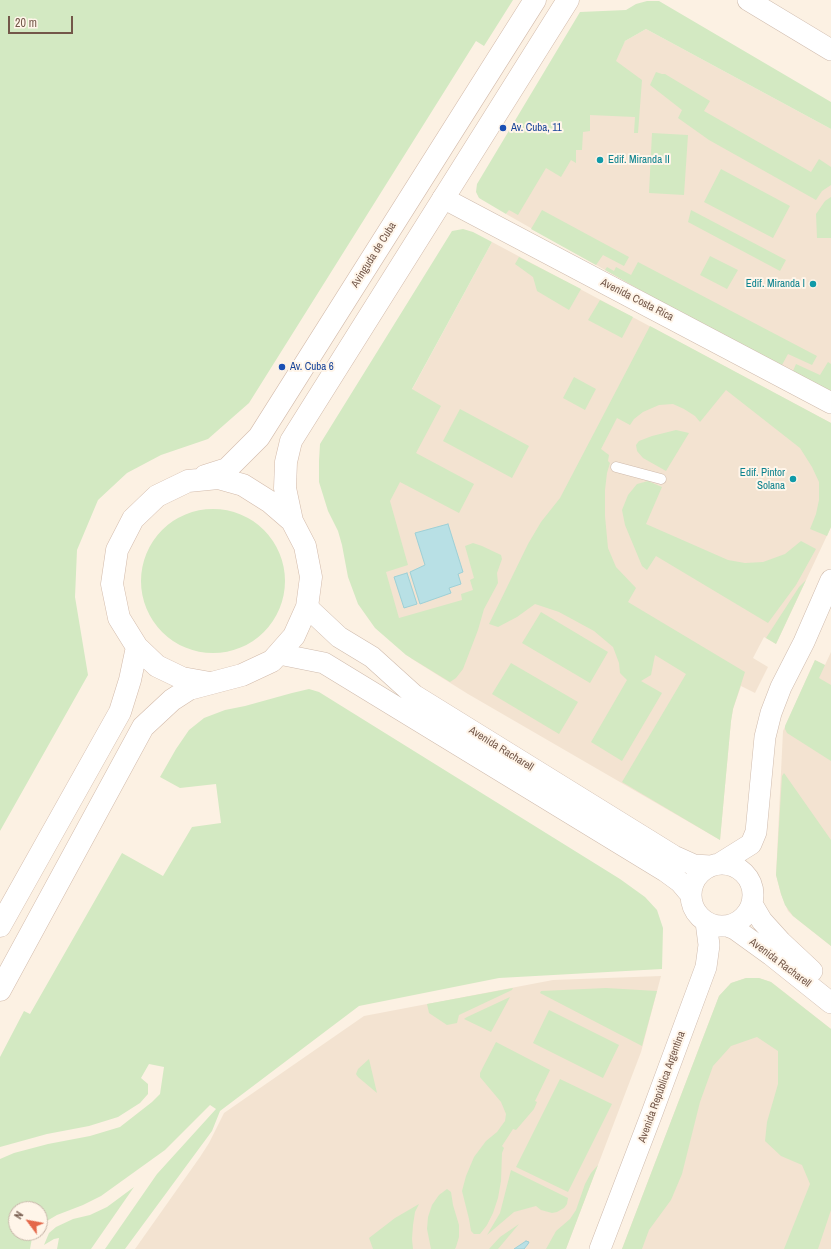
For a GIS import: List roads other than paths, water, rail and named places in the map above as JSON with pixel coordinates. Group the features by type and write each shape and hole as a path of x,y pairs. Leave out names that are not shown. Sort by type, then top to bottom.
{"main road":[{"name":"Avinguda de Cuba","path":"188,481 227,470 259,436 535,0"},
{"path":"0,990 143,727 172,700 189,689 242,675 272,661 294,636 307,606 311,577 305,546 292,521 285,488 286,462 290,441 568,0"},
{"path":"210,683 182,678 158,666 137,647 119,618 112,584 117,550 133,519 142,510 157,496 188,481 218,478 243,485 270,502 292,521"},
{"path":"0,926 120,712 130,680 137,647"}],"street":[{"path":"748,0 831,50"},
{"name":"Avenida Costa Rica","path":"444,198 831,402"},
{"path":"715,865 729,864 738,868 746,875 752,888 752,904 748,911 743,918 727,926 713,925 706,922 695,911 691,895 692,887 696,878 702,871 751,844 756,832 765,737 771,713 781,687 804,642 831,580"},
{"name":"Avenida Racharell","path":"307,606 339,637 372,657 414,695 674,856 694,865 715,865"},
{"name":"Avenida Racharell","path":"279,654 324,663 665,871 680,882 691,895"},
{"name":"Avenida Racharell","path":"752,904 762,921 781,942 808,969 831,987"},
{"name":"Avenida República Argentina","path":"600,1249 706,968 708,945 706,922"},
{"name":"Avenida Racharell","path":"727,926 734,929 771,955 831,1003"}],"lane":[{"path":"616,467 661,479"}],"water":[{"path":"448,524 463,572 458,574 461,584 449,588 451,593 420,604 410,572 425,565 415,533"},
{"path":"407,573 417,604 404,608 394,577"},
{"path":"526,1241 529,1242 524,1249 514,1249"}],"place":[{"name":"Av. Cuba, 11","path":"503,128"},
{"name":"Edif. Miranda II","path":"600,160"},
{"name":"Edif. Miranda I","path":"813,284"},
{"name":"Av. Cuba 6","path":"282,367"},
{"name":"Edif. Pintor Solana","path":"793,479"}]}
